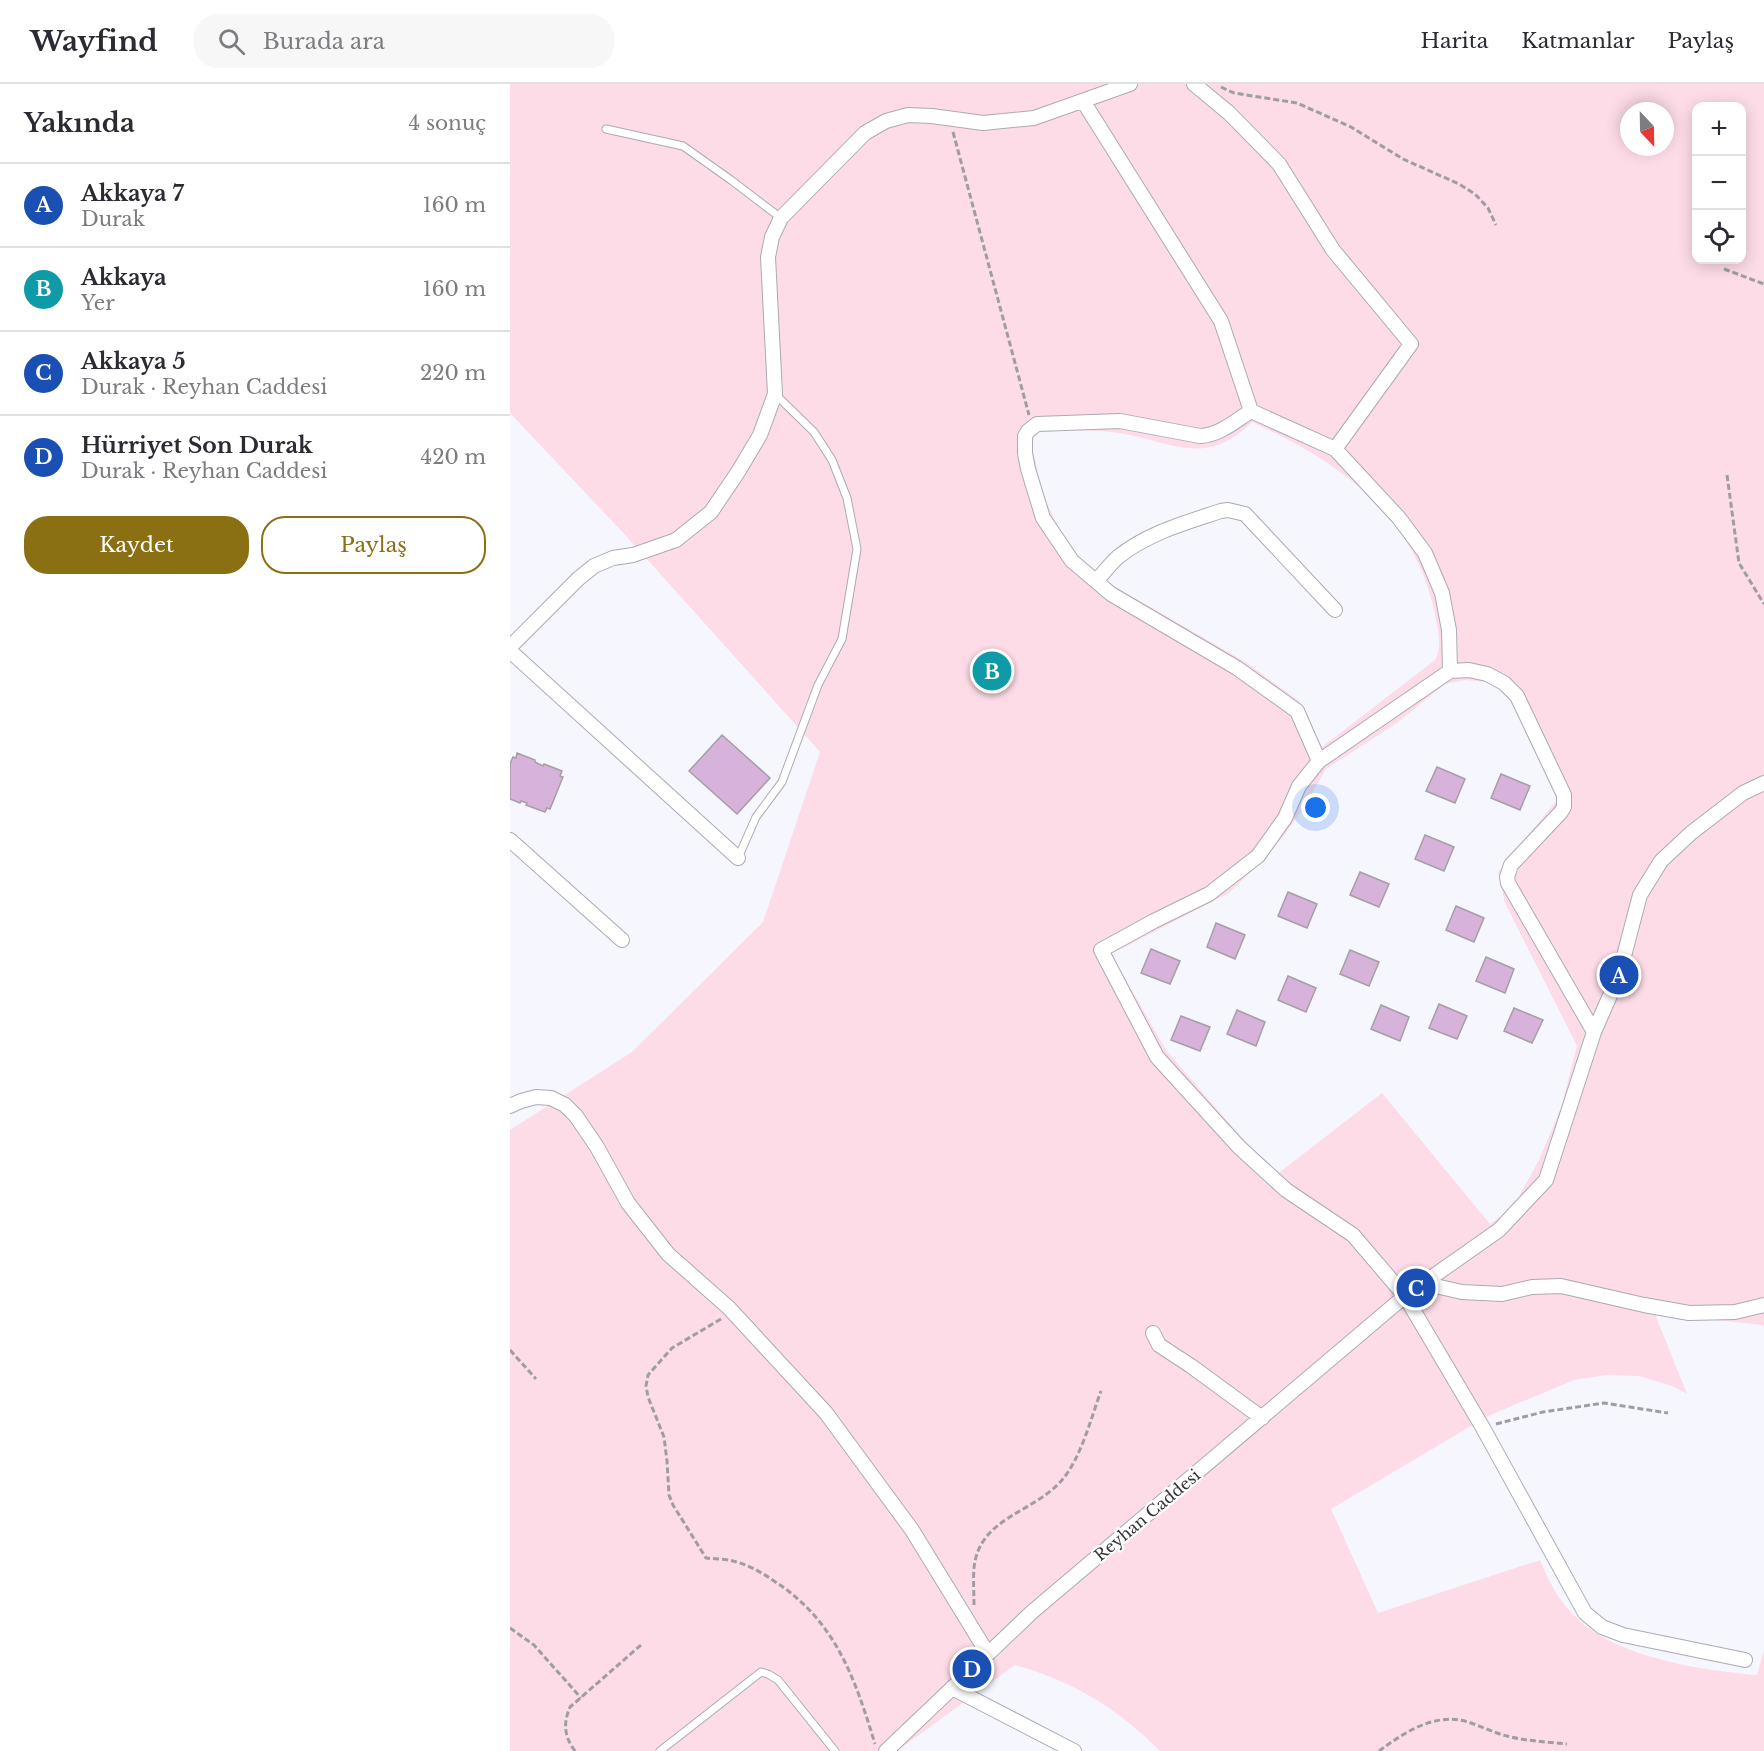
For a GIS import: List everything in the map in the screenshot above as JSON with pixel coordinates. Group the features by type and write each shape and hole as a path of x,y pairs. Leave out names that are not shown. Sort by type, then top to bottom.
{"street":[{"path":"738,858 510,649 578,579 594,566 613,558 633,555 675,540 711,512 760,435 775,394 768,257 772,237 781,218 865,133 886,121 908,115 983,123 1034,118 1130,84"},
{"path":"1194,84 1229,113 1279,164 1333,250 1410,344 1335,449"},
{"path":"1083,101 1221,321 1251,411 1335,449 1399,518 1425,553 1442,593 1449,630 1450,671"},
{"path":"1251,411 1219,432 1200,436 1120,421 1037,424 1025,436 1028,470 1043,518 1072,561 1111,594 1237,668 1297,711 1319,760"},
{"path":"1096,581 1117,558 1162,531 1228,510 1245,514 1335,610"},
{"path":"1594,1032 1508,883 1507,877 1511,865 1561,812 1564,807 1564,795 1517,696 1504,683 1487,674 1469,670 1450,671 1319,760 1299,786 1285,818 1258,856 1209,894 1101,950 1157,1057 1239,1147 1286,1190 1353,1235 1414,1289 1483,1428 1585,1613 1602,1627 1623,1635 1745,1659"},
{"name":"Reyhan Caddesi","path":"886,1751 1032,1612 1414,1289 1498,1230 1546,1180 1594,1032 1619,975 1640,895 1661,861 1691,833 1743,793 1764,783"},
{"path":"510,840 622,940"},
{"path":"510,1106 536,1097 551,1098 565,1105 576,1116 597,1147 628,1203 668,1254 732,1312 826,1413 912,1530 988,1654"},
{"path":"1414,1289 1502,1294 1532,1287 1561,1286 1689,1313 1735,1312 1764,1305"},
{"path":"1153,1333 1159,1346 1191,1366 1262,1418"},
{"path":"952,1688 1074,1751"}],"lane":[{"path":"606,129 683,146 781,218"},
{"path":"738,858 756,817 783,782 818,685 842,639 857,549 847,498 832,460 814,432 775,394"},
{"path":"660,1751 761,1672 778,1680 835,1751"}],"path":[{"path":"1213,84 1234,93 1297,103 1351,127 1403,159 1459,184 1475,194 1488,208 1496,225"},
{"path":"950,118 1032,427"},
{"path":"1724,269 1764,284"},
{"path":"1727,476 1739,563 1764,604"},
{"path":"732,1312 672,1348 648,1375 646,1386 648,1397 664,1437 669,1496 706,1558 732,1561 757,1569 785,1588 815,1614 837,1645 861,1700 877,1751"},
{"path":"510,1350 536,1379"},
{"path":"972,1629 974,1567 980,1544 1001,1522 1044,1497 1062,1481 1074,1465 1101,1391"},
{"path":"1483,1428 1543,1412 1605,1403 1668,1413"},
{"path":"510,1628 534,1645 581,1698"},
{"path":"575,1751 568,1741 565,1730 570,1707 641,1645"},
{"path":"1379,1751 1399,1736 1430,1721 1448,1719 1465,1721 1507,1736 1567,1744"}],"shaded area":[{"path":"510,84 1764,84 1764,1328 1763,1325 1655,1314 1687,1394 1672,1386 1639,1376 1606,1375 1574,1380 1488,1416 1331,1509 1378,1613 1540,1560 1553,1588 1571,1613 1604,1638 1624,1647 1669,1662 1757,1675 1764,1650 1764,1751 1160,1751 1128,1722 1093,1698 1075,1688 1015,1665 897,1751 510,1751 510,1130 632,1052 763,922 820,752 628,538 510,413","holes":["1252,422 1313,454 1367,494 1390,518 1409,545 1424,576 1434,610 1439,642 1435,660 1322,747 1299,701 1247,663 1107,582 1082,562 1062,537 1043,494 1032,447 1034,438 1040,431 1089,431 1119,433 1172,446 1204,448 1235,436","1465,680 1485,682 1495,686 1517,704 1558,799 1498,872 1505,903 1577,1046 1561,1108 1539,1160 1516,1202 1509,1211 1490,1224 1382,1093 1276,1175 1166,1050 1111,954 1229,893 1268,855 1286,833 1326,769 1397,723 1445,684"]}],"building":[{"path":"722,735 770,778 737,814 689,771"},
{"path":"517,753 543,766 544,764 562,771 560,776 563,777 550,809 547,808 545,812 526,805 527,803 510,799 510,764 513,757 516,758"},
{"path":"1437,767 1465,779 1455,803 1426,791"},
{"path":"1501,774 1530,786 1520,810 1491,798"},
{"path":"1425,835 1454,847 1444,871 1415,859"},
{"path":"1360,872 1389,884 1379,907 1350,895"},
{"path":"1288,892 1317,904 1307,928 1278,916"},
{"path":"1456,906 1484,918 1474,942 1446,930"},
{"path":"1216,923 1245,935 1235,959 1207,947"},
{"path":"1151,949 1180,961 1170,984 1141,973"},
{"path":"1350,950 1379,962 1369,986 1340,974"},
{"path":"1486,957 1514,969 1505,993 1476,981"},
{"path":"1288,976 1316,988 1306,1012 1278,1000"},
{"path":"1439,1004 1467,1016 1457,1039 1429,1028"},
{"path":"1381,1005 1409,1017 1400,1041 1371,1029"},
{"path":"1514,1008 1543,1020 1532,1043 1504,1031"},
{"path":"1237,1010 1265,1022 1256,1046 1227,1034"},
{"path":"1181,1016 1210,1027 1200,1051 1171,1040"}],"place":[{"name":"Akkaya","path":"992,671"},
{"name":"Akkaya 7","path":"1619,975"},
{"name":"Akkaya 5","path":"1416,1288"},
{"name":"Hürriyet Son Durak","path":"972,1669"}]}
